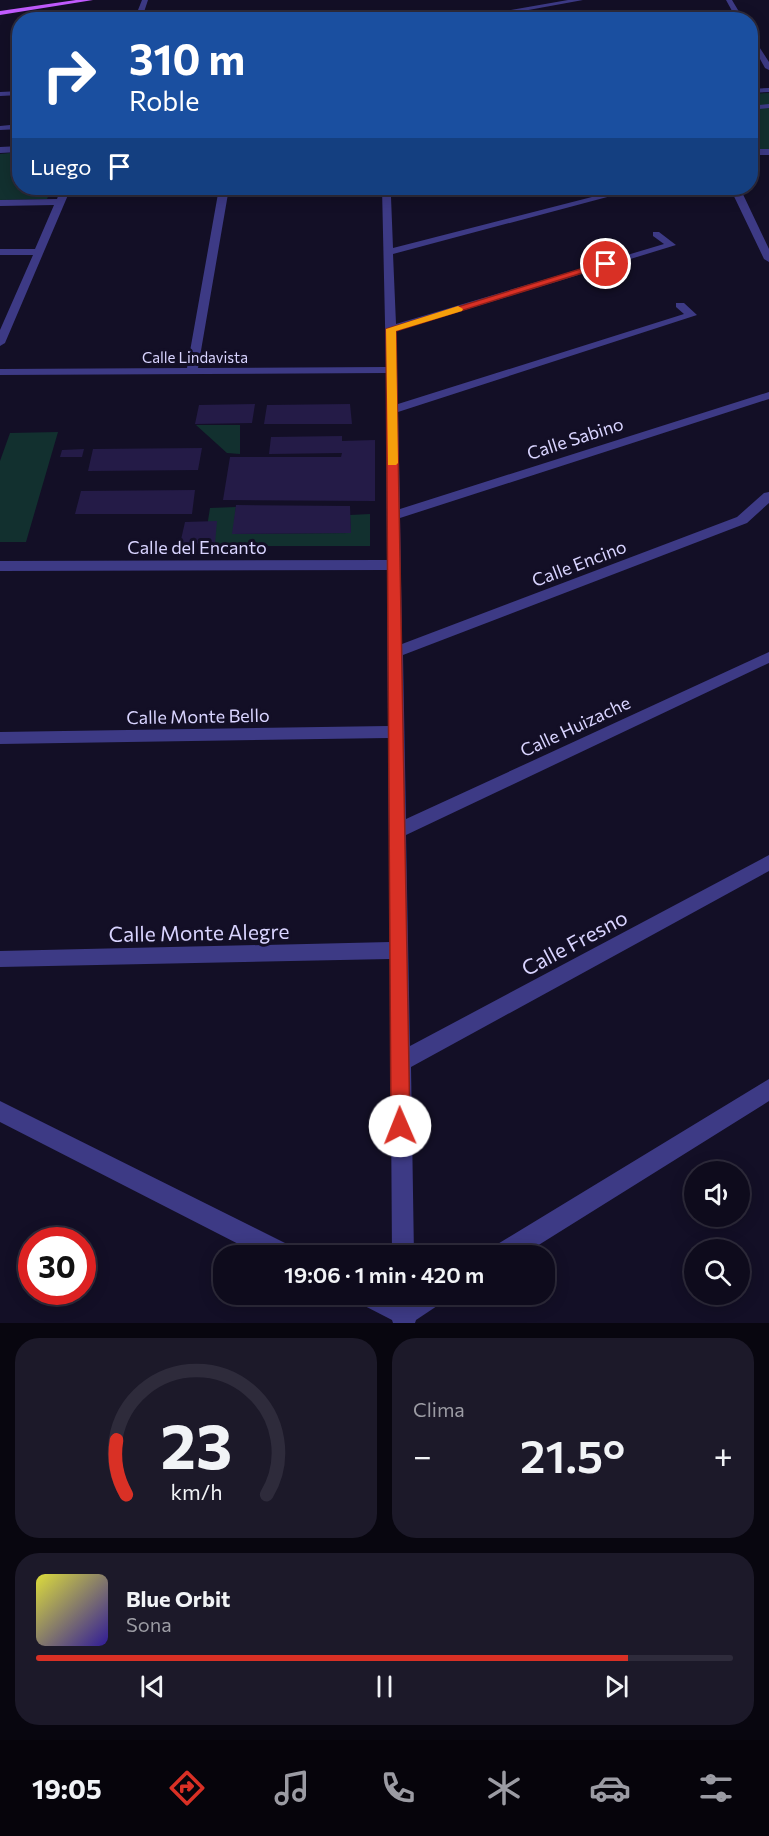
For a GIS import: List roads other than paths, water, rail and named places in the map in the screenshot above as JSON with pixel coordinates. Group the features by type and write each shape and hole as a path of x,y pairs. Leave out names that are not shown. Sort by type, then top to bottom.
{"main road":[{"path":"32,0 38,8"},
{"path":"0,13 90,0"}],"street":[{"path":"506,12 580,0"},
{"path":"764,64 759,50 769,51"},
{"path":"0,343 63,195"},
{"path":"192,372 223,195"},
{"path":"386,195 391,329 403,1245"},
{"path":"387,253 609,195"},
{"path":"738,195 769,259"},
{"path":"0,203 60,202"},
{"path":"391,329 671,245 656,234"},
{"path":"0,252 39,252"},
{"path":"0,304 16,304"},
{"path":"392,410 692,315 680,305"},
{"name":"Calle Lindavista","path":"0,372 390,370"},
{"name":"Calle Sabino","path":"393,516 769,395"},
{"name":"Calle Encino","path":"394,653 742,520 769,496"},
{"name":"Calle del Encanto","path":"0,566 394,565"},
{"name":"Calle Huizache","path":"397,831 769,657"},
{"name":"Calle Monte Bello","path":"0,738 396,732"},
{"name":"Calle Fresno","path":"400,1062 769,862"},
{"name":"Calle Monte Alegre","path":"0,959 399,950"},
{"path":"516,1245 769,1089"},
{"path":"0,1111 265,1245"}]}
